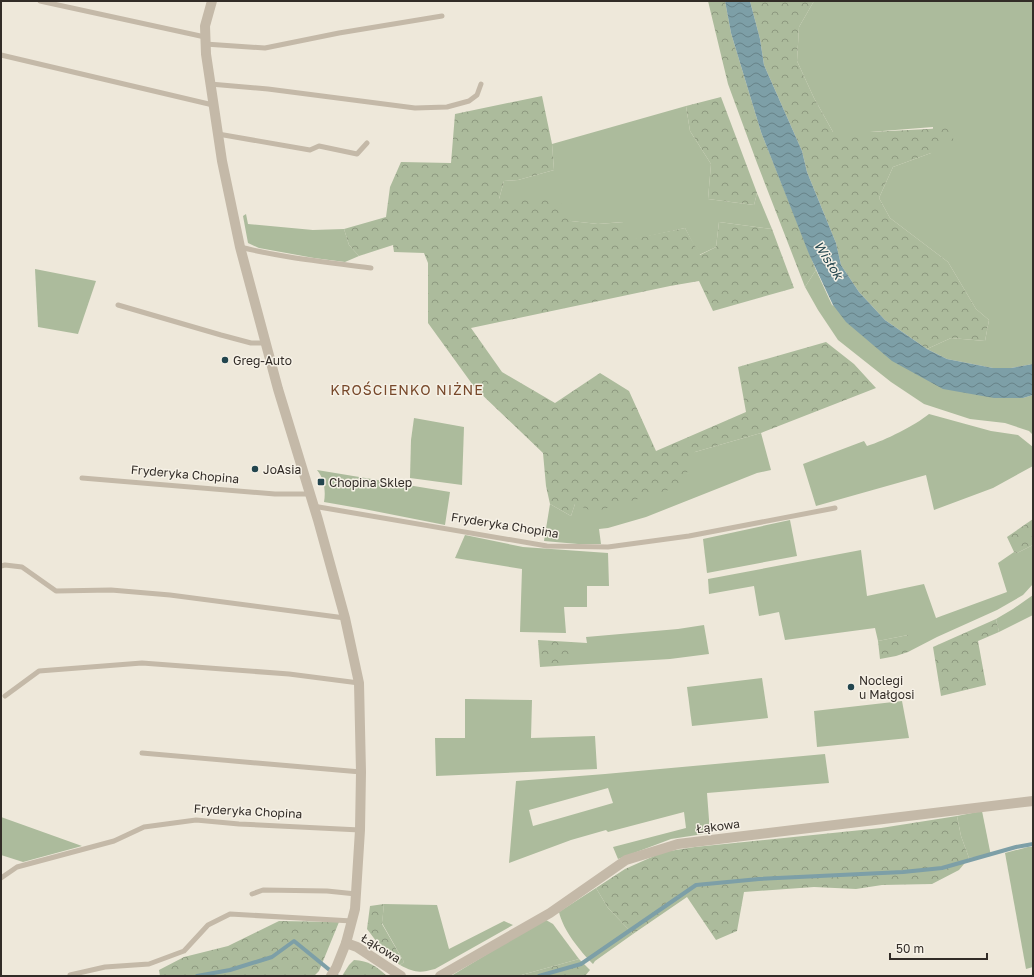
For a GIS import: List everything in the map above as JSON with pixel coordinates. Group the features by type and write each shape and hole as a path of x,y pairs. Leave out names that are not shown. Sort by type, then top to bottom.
{"street":[{"path":"212,1 205,26 205,40 213,105 240,248 345,618 359,683 361,772 357,894 353,921 334,972"},
{"name":"Łąkowa","path":"440,976 550,913 626,860 678,844 1033,801"},
{"name":"Łąkowa","path":"346,943 357,947 401,976"}],"lane":[{"path":"40,1 205,40 265,48 339,33 442,16"},
{"path":"1,55 213,105"},
{"path":"210,84 268,89 415,108 447,108 469,101 477,95 481,84"},
{"path":"218,134 310,150 319,146 358,154 368,143"},
{"path":"240,248 300,259 371,268"},
{"path":"118,305 251,343 266,343"},
{"name":"Fryderyka Chopina","path":"82,478 275,494 310,494"},
{"name":"Fryderyka Chopina","path":"314,506 547,546 608,547 689,536 835,508"},
{"path":"1,566 22,567 56,591 112,590 170,594 345,618"},
{"path":"5,696 39,671 142,663 289,674 359,683"},
{"path":"142,753 361,772"},
{"name":"Fryderyka Chopina","path":"1,878 17,867 114,841 144,827 196,820 360,830"},
{"path":"252,894 263,890 327,891 357,894"},
{"path":"70,975 105,967 149,964 184,951 208,925 230,914 353,921"}],"green space":[{"path":"708,1 725,1 731,33 761,132 816,270 805,287 728,84"},
{"path":"750,1 814,1 799,27 797,61 814,98 833,132 870,132 947,128 954,140 931,153 893,167 879,198 890,218 948,262 976,309 989,320 985,341 951,338 927,349 885,320 859,292 841,265 836,243 807,172 802,151 764,65 760,39"},
{"path":"814,1 1033,1 1033,364 1011,368 993,368 947,359 927,349 951,338 985,341 989,320 976,309 948,262 890,218 879,198 893,167 931,153 933,127 870,132 833,132 814,98 797,61 799,27"},
{"path":"542,96 552,144 554,170 518,180 504,181 499,199 559,200 571,221 598,224 624,222 632,239 685,228 700,255 716,247 719,222 772,229 794,288 713,311 699,281 471,328 502,372 555,403 600,373 629,391 656,451 746,412 738,367 826,342 854,364 876,388 761,433 695,452 682,486 594,512 575,504 571,516 550,504 546,486 543,453 475,388 428,323 428,263 424,253 394,252 393,245 359,256 349,245 344,229 386,217 390,187 401,162 451,163 455,114"},
{"path":"721,97 757,193 754,205 708,199 711,164 690,131 686,106"},
{"path":"686,106 690,131 711,164 708,199 754,205 757,193 772,229 719,222 716,247 699,255 685,228 631,240 623,222 598,224 571,221 499,199 504,181 518,180 554,170 552,144"},
{"path":"246,214 248,224 313,230 344,229 349,245 359,256 345,262 259,248 248,243 243,216"},
{"path":"35,269 96,281 78,334 38,327"},
{"path":"816,270 832,305 1023,398 1033,395 1033,435 1029,431 1005,423 970,419 924,404 891,382 838,340 805,287"},
{"path":"929,414 991,431 1018,435 1033,447 1033,466 993,488 934,510 926,475 816,506 803,464 864,441 867,446 875,443 908,428"},
{"path":"414,418 464,427 462,485 410,478 411,440"},
{"path":"761,433 771,470 757,473 646,517 608,528 599,529 601,544 578,544 544,541 550,504 571,516 575,504 695,452"},
{"path":"317,470 450,492 445,525 324,502 324,485"},
{"path":"1033,519 1033,545 1017,553 1014,552 1007,537"},
{"path":"790,520 797,556 707,573 703,539"},
{"path":"465,535 523,547 608,553 609,586 587,586 587,607 564,607 566,633 520,632 522,569 455,558"},
{"path":"1033,545 1033,584 1023,595 997,610 908,652 908,635 878,641 875,628 785,640 779,612 759,616 754,586 709,594 708,579 861,550 867,596 924,584 936,618 1007,592 998,563 1014,552 1017,553"},
{"path":"1033,595 1033,615 999,632 996,619"},
{"path":"996,619 999,632 978,641 986,685 941,696 933,647"},
{"path":"704,625 709,654 670,659 571,665 571,642 587,643 586,637 678,629"},
{"path":"908,635 908,652 880,659 878,641"},
{"path":"538,640 571,642 571,665 540,667"},
{"path":"762,678 768,718 692,726 687,687"},
{"path":"465,699 532,700 531,738 595,736 597,769 436,776 435,738 465,738"},
{"path":"902,701 909,738 817,747 814,711"},
{"path":"825,754 829,783 707,793 710,833 671,839 618,859 613,847 686,828 684,812 608,832 606,830 571,840 509,863 516,781","holes":["608,788 613,803 533,826 529,810"]},
{"path":"982,811 991,856 969,858 961,836 957,816"},
{"path":"957,816 961,836 969,858 959,870 932,884 882,885 856,889 814,887 744,892 737,931 716,940 687,897 633,934 608,908 596,888 625,869 663,852 695,847 881,828"},
{"path":"1,817 82,846 23,862 1,855"},
{"path":"1033,847 1033,967 1026,969 1005,853"},
{"path":"596,888 608,908 633,934 593,964 573,940 564,926 559,912"},
{"path":"384,904 437,905 449,949 504,921 513,925 435,969 418,972 400,965 404,962 382,923"},
{"path":"384,904 382,924 404,962 400,965 389,958 367,929 370,906"},
{"path":"546,920 553,924 579,959 518,976 451,976 517,936"},
{"path":"279,921 339,922 319,971 314,976 160,976 159,970 184,957 228,946"},
{"path":"579,959 590,970 585,976 518,976"},
{"path":"354,960 372,965 387,976 342,976"}],"water":[{"name":"Wisłok","path":"725,1 750,1 760,39 764,65 802,151 807,172 836,243 841,265 859,292 885,320 927,349 947,359 993,368 1011,368 1033,364 1033,395 1023,398 994,398 943,389 892,361 846,322 833,305 809,254 761,132 731,33"}],"waterway":[{"path":"539,976 581,964 696,885 759,879 903,872 942,868 1016,847 1033,844"},
{"path":"197,976 230,970 272,957 294,941 337,976"}],"place":[{"name":"Greg-Auto","path":"225,360"},
{"name":"JoAsia","path":"255,469"},
{"name":"Chopina Sklep","path":"321,482"},
{"name":"Noclegi u Małgosi","path":"851,687"}],"district":[{"name":"KROŚCIENKO NIŻNE","path":"407,389"}]}
